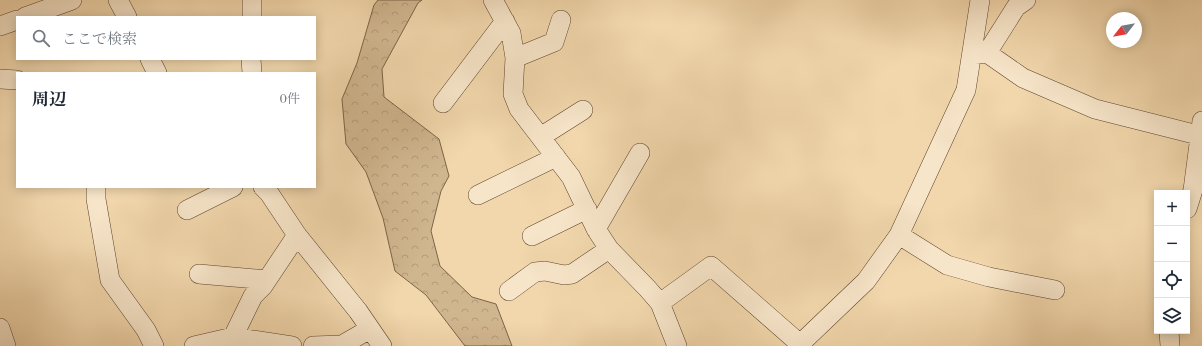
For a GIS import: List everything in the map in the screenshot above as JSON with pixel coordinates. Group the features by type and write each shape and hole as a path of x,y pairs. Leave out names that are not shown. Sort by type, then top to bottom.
{"street":[{"path":"29,16 72,0"},
{"path":"118,0 126,16"},
{"path":"252,0 252,16"},
{"path":"493,0 511,33 515,58 513,94 519,109 542,136 571,177 596,229 609,249 648,288 660,303 677,346"},
{"path":"979,54 980,0"},
{"path":"660,303 712,266 799,345 866,281 899,235 966,90 979,54 1016,7 1026,0"},
{"path":"0,26 16,20"},
{"path":"515,58 554,42 561,20"},
{"path":"443,103 505,21"},
{"path":"979,54 1023,78 1095,109 1201,131 1193,190 1190,200"},
{"path":"150,60 156,72"},
{"path":"251,60 252,72"},
{"path":"0,79 16,80"},
{"path":"542,136 583,110"},
{"path":"596,229 640,153"},
{"path":"478,195 556,157"},
{"path":"96,188 96,199 110,280 146,330 154,346"},
{"path":"187,210 231,188"},
{"path":"264,188 297,235 358,311 382,346"},
{"path":"275,188 282,212"},
{"path":"532,236 587,209"},
{"path":"233,337 253,296 267,280 297,235"},
{"path":"899,235 947,265 989,277 1055,290"},
{"path":"510,291 535,272 545,270 564,275 572,274 609,249"},
{"path":"199,274 267,280"},
{"path":"0,328 6,346"},
{"path":"313,346 342,345 370,329"},
{"path":"1170,334 1170,346"},
{"path":"194,346 233,337 292,346"}],"green space":[{"path":"378,0 422,0 418,3 382,69 384,97 439,139 449,176 441,191 431,231 440,266 472,297 496,304 512,346 465,346 426,295 395,271 383,218 366,172 346,144 342,99 357,63 374,5"}]}
